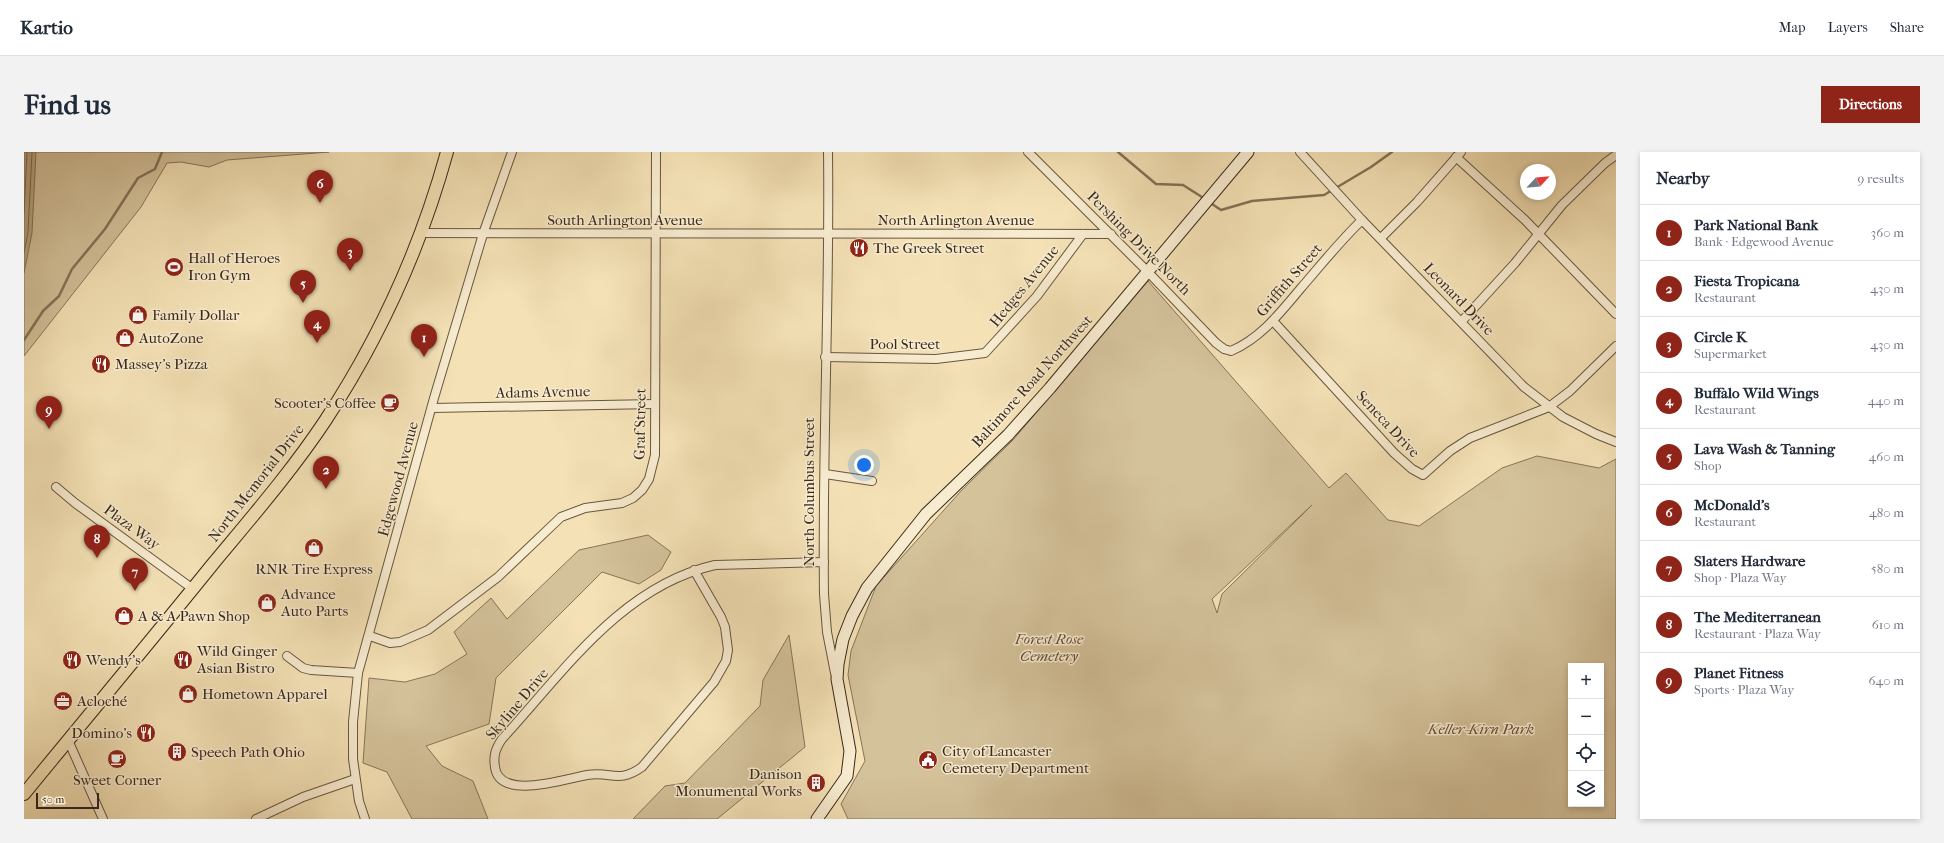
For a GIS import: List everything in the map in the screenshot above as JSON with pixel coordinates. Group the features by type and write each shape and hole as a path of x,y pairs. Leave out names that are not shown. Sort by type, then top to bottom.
{"main road":[{"name":"Baltimore Road Northwest","path":"837,679 840,651 848,627 858,604 878,572 926,514 1008,435 1050,388 1248,152"},
{"name":"North Memorial Drive","path":"24,794 267,498 326,418 372,341 410,261 447,155"},
{"name":"North Columbus Street","path":"817,819 847,776 850,764 850,751 837,679"}],"street":[{"name":"Edgewood Avenue","path":"365,819 359,802 353,759 352,722 358,673 370,636 432,408 483,234 512,152"},
{"name":"Graf Street","path":"370,636 390,643 400,642 428,630 498,577 562,517 585,508 622,503 633,498 642,490 649,479 653,468 655,455 656,152"},
{"name":"North Columbus Street","path":"828,152 829,234 825,357 824,562 826,632 837,679"},
{"name":"Pershing Drive North","path":"1028,152 1111,234 1216,343 1224,350 1231,351"},
{"name":"Leonard Drive","path":"1300,152 1362,220 1462,321 1524,387 1549,407 1574,423 1616,442"},
{"path":"1381,238 1417,202 1458,154 1616,314"},
{"path":"1462,321 1579,187 1605,163 1616,156"},
{"name":"Griffith Street","path":"1231,351 1252,341 1273,321 1338,244 1362,220"},
{"name":"South Arlington Avenue","path":"420,233 656,235 829,234"},
{"name":"North Arlington Avenue","path":"829,234 1111,234"},
{"name":"Hedges Avenue","path":"985,353 1037,296 1083,234"},
{"name":"Seneca Drive","path":"1273,321 1394,453 1407,466 1423,475 1445,455 1470,438 1549,407 1570,391 1616,346"},
{"name":"Pool Street","path":"825,357 936,359 985,353"},
{"name":"Adams Avenue","path":"432,408 655,404"},
{"path":"824,474 872,481"},
{"name":"Plaza Way","path":"56,487 75,503 193,589"},
{"name":"Skyline Drive","path":"694,570 721,617 725,628 728,650 726,661 714,682 642,767 626,776 618,777 590,775 528,786 515,786 503,781 495,772 494,760 496,748 502,739 594,636 628,608 669,581 694,570 714,565 824,562"},
{"path":"287,656 303,668 311,670 358,673"},
{"path":"68,740 103,819"},
{"path":"256,819 304,797 356,779"}],"green space":[{"path":"24,152 329,152 227,160 209,167 181,162 167,163 141,207 24,356"},
{"path":"1148,281 1329,488 1346,473 1388,520 1419,526 1502,468 1537,456 1599,468 1616,459 1616,819 848,819 841,804 865,761 848,675 851,651 876,586 961,491 1013,440","holes":["1312,505 1222,594 1217,613 1212,599"]},
{"path":"648,535 671,552 661,570 639,584 602,572 496,678 489,724 426,746 442,766 473,781 488,819 412,819 387,772 363,763 369,678 405,682 435,674 467,654 454,632 491,598 507,619 579,550"},
{"path":"789,635 805,747 717,819 633,819 665,786 685,783 760,706 763,680"}],"water":[{"path":"24,152 36,152 32,233 24,273"}],"waterway":[{"path":"24,340 43,311 59,296 72,269 105,229 138,178 155,169 162,152"},
{"path":"1118,152 1156,184 1183,185 1205,199"},
{"path":"1209,202 1221,210 1252,201 1324,195 1371,167 1392,152"}],"place":[{"name":"McDonald's","path":"320,203"},
{"name":"The Greek Street","path":"859,248"},
{"name":"Hall of Heroes Iron Gym","path":"174,267"},
{"name":"Circle K","path":"350,271"},
{"name":"Lava Wash & Tanning","path":"303,303"},
{"name":"Family Dollar","path":"138,315"},
{"name":"AutoZone","path":"125,338"},
{"name":"Buffalo Wild Wings","path":"317,343"},
{"name":"Park National Bank","path":"424,357"},
{"name":"Massey's Pizza","path":"101,364"},
{"name":"Scooter's Coffee","path":"390,403"},
{"name":"Planet Fitness","path":"49,429"},
{"name":"Fiesta Tropicana","path":"326,489"},
{"name":"RNR Tire Express","path":"314,548"},
{"name":"The Mediterranean","path":"97,558"},
{"name":"Slaters Hardware","path":"135,591"},
{"name":"Advance Auto Parts","path":"267,603"},
{"name":"A & A Pawn Shop","path":"124,616"},
{"name":"Wendy's","path":"72,660"},
{"name":"Wild Ginger Asian Bistro","path":"183,660"},
{"name":"Hometown Apparel","path":"188,694"},
{"name":"Acloché","path":"63,701"},
{"name":"Domino's","path":"146,733"},
{"name":"Speech Path Ohio","path":"177,752"},
{"name":"Sweet Corner","path":"117,759"},
{"name":"City of Lancaster Cemetery Department","path":"928,760"},
{"name":"Danison Monumental Works","path":"816,783"}],"park label":[{"name":"Forest Rose Cemetery","path":"1049,648"},
{"name":"Keller-Kirn Park","path":"1481,729"}]}
